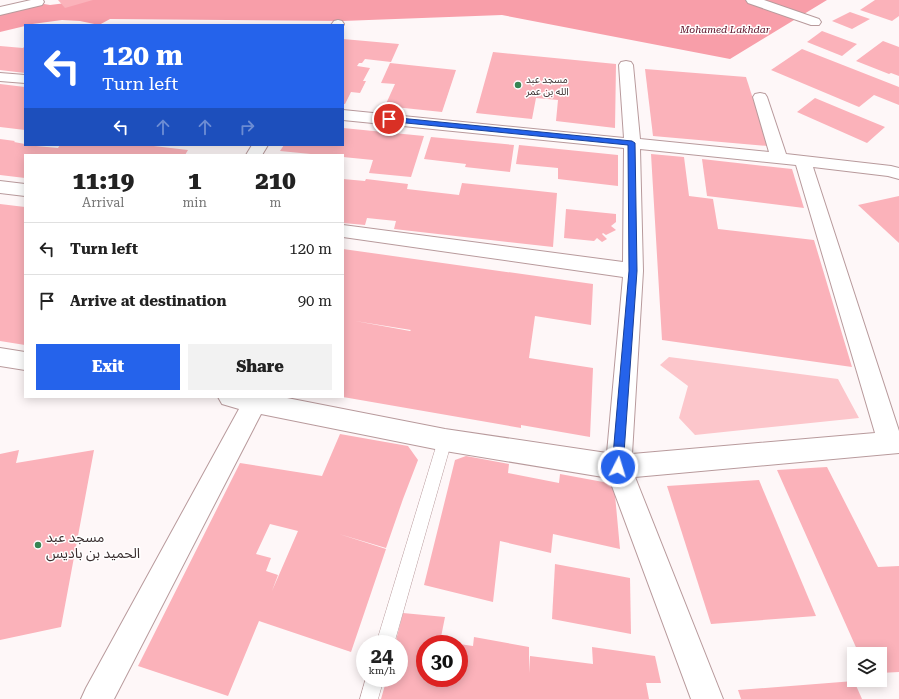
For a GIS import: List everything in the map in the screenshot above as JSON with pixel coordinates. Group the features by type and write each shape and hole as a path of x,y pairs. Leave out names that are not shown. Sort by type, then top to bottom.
{"street":[{"path":"0,11 38,2 37,0"},
{"path":"752,0 815,22"},
{"path":"626,65 632,143 633,271 618,467 707,699"},
{"path":"0,77 24,79"},
{"path":"760,97 779,158"},
{"path":"344,115 779,158 891,171 899,174"},
{"path":"97,699 243,400 445,440 618,467 895,442 803,161"},
{"path":"0,187 24,190"},
{"path":"344,231 633,271"},
{"path":"0,358 24,361"}],"lane":[{"path":"388,635 445,440"},
{"path":"369,699 372,687"}],"shaded area":[{"path":"669,357 838,379 859,418 695,435 679,418 688,386 660,365"}],"green space":[{"name":"Mohamed Lakhdar","path":"90,0 827,0 730,59 502,15 342,21 110,19 101,24 62,20 24,24 24,26 0,32 0,14 44,4 50,5"}],"building":[{"path":"58,0 93,0 65,8"},
{"path":"875,0 899,0 899,16 892,21 860,10"},
{"path":"850,12 870,19 852,29 832,21"},
{"path":"822,31 857,44 842,56 807,42"},
{"path":"344,39 399,44 391,62 365,59 362,63 359,63 357,66 370,68 363,81 366,81 360,93 351,92 345,104"},
{"path":"883,41 899,47 899,76 891,73 889,74 856,61"},
{"path":"0,46 24,47 24,73 0,70"},
{"path":"802,49 899,87 899,105 874,95 859,107 771,70"},
{"path":"493,52 616,64 615,128 556,121 558,100 536,98 532,119 476,113"},
{"path":"390,63 456,70 442,112 385,106 395,84 381,83"},
{"path":"645,69 746,77 768,146 653,136"},
{"path":"0,84 24,87 24,130 0,127"},
{"path":"815,98 885,127 867,143 797,112"},
{"path":"344,128 424,136 411,177 369,173 373,160 344,157 344,154 311,154 280,151 283,146 344,146"},
{"path":"431,137 514,145 510,172 465,167 466,164 424,159"},
{"path":"0,139 15,141 14,142 24,144 24,146 58,148 59,146 154,146 188,150 186,154 24,154 24,178 0,175"},
{"path":"519,145 618,155 618,186 558,179 558,168 516,164"},
{"path":"651,154 684,157 689,196 713,199 718,229 814,240 852,367 662,340"},
{"path":"702,159 792,169 804,208 707,196"},
{"path":"344,179 365,181 366,179 408,184 407,189 459,195 462,183 557,193 553,247 394,229 396,221 367,218 365,225 344,223"},
{"path":"899,196 899,243 858,205"},
{"path":"0,204 24,207 24,345 0,341"},
{"path":"566,209 616,214 616,222 611,226 616,230 606,235 603,233 602,234 607,239 602,242 597,238 594,241 564,238"},
{"path":"344,249 593,284 591,325 535,316 529,358 593,368 590,437 521,425 521,428 344,397","holes":["355,321 411,330 410,331"]},
{"path":"340,434 408,446 418,460 386,548 339,534 386,549 351,652 259,621 228,696 138,666 240,463 322,476","holes":["270,524 298,531 272,591 278,575 266,571 271,558 256,554"]},
{"name":"مسجد عبد الحميد بن باديس","path":"19,450 16,463 94,450 61,627 0,640 0,454"},
{"path":"466,456 509,464 508,473 559,483 560,474 614,484 620,549 553,534 551,553 500,541 493,602 424,585 455,460"},
{"path":"827,467 878,567 899,566 899,672 887,673 887,647 856,647 777,470"},
{"path":"759,480 816,616 711,624 667,486"},
{"path":"555,564 630,578 631,634 552,619"},
{"path":"403,613 445,617 441,635 416,635 416,687 468,687 468,645 473,646 474,637 529,647 529,673 530,656 593,664 592,647 655,656 661,683 646,683 649,699 381,699 384,687 408,687 408,635 397,635"},
{"path":"847,682 847,687 857,687 862,699 741,699 738,690"}],"place":[{"name":"مسجد عبد الله بن عمر","path":"518,85"},
{"name":"مسجد عبد الحميد بن باديس","path":"38,545"}],"route":[{"path":"389,119 632,143 633,271 618,467"}]}
